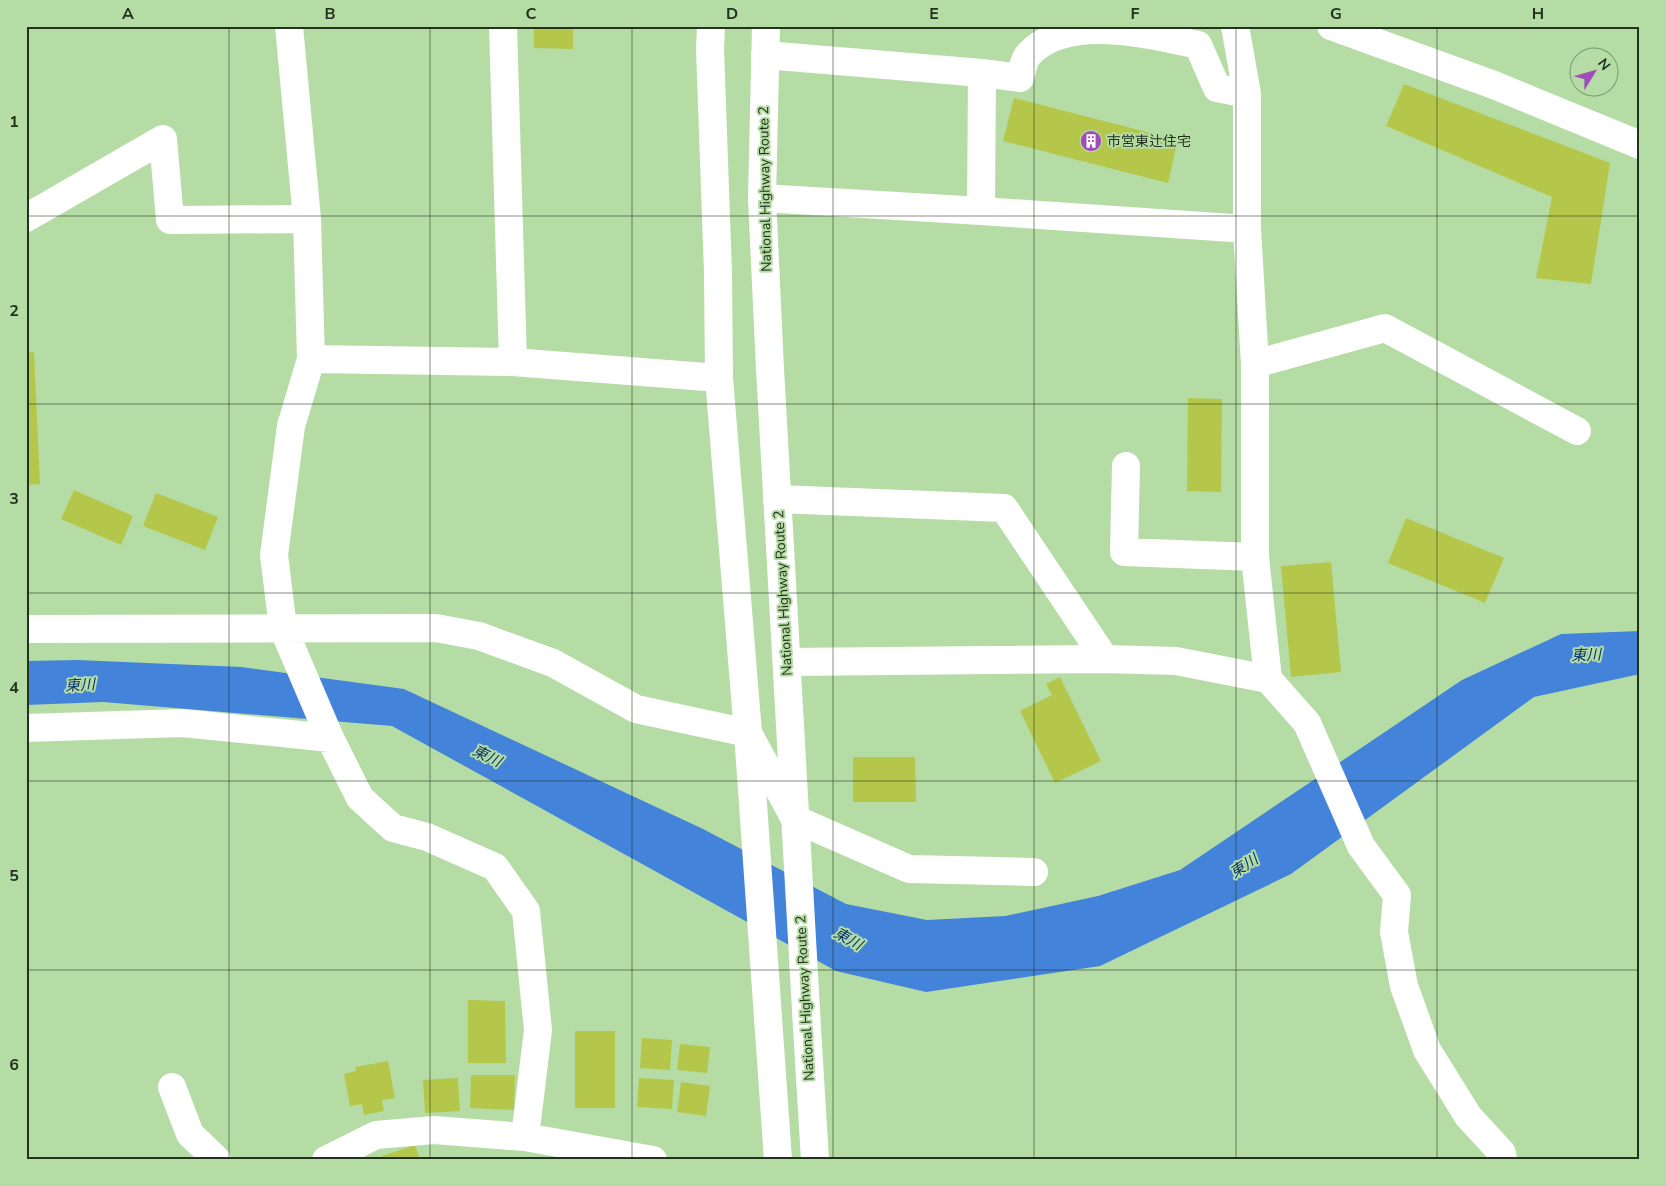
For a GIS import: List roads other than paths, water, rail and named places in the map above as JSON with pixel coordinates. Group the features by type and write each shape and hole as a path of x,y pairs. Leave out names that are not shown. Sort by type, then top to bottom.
{"main road":[{"path":"289,26 306,218 311,359 291,426 274,555 283,628 330,738 360,798 393,828 427,837 495,867 526,910 538,1030 525,1137"},
{"path":"503,26 513,362"},
{"path":"711,26 710,50 718,274 719,378 748,733 778,1160"},
{"name":"National Highway Route 2","path":"766,26 762,198 806,1028 815,1160"},
{"path":"1236,26 1247,94 1247,229 1255,364 1255,557 1268,679 1307,723 1361,846 1397,896 1394,932 1400,968 1404,986 1427,1050 1468,1116 1502,1153 1503,1160"},
{"path":"1331,26 1494,85 1640,144"},
{"path":"765,55 982,73 1020,78 1028,55 1048,39 1074,31 1135,32 1198,45 1217,88 1247,94"},
{"path":"981,211 982,73"},
{"path":"26,218 163,139 170,220 306,218"},
{"path":"762,198 1247,229"},
{"path":"1255,364 1385,328 1577,431"},
{"path":"311,359 513,362 719,378"},
{"path":"1126,466 1124,552 1255,557"},
{"path":"777,499 1004,508 1105,659"},
{"path":"26,629 436,628 479,636 553,663 636,710 748,733 796,819 909,869 1034,872"},
{"path":"787,662 1105,659 1176,661 1268,679"},
{"path":"26,728 182,723 330,738"},
{"path":"172,1087 190,1134 217,1160"},
{"path":"326,1160 376,1135 434,1130 525,1137 653,1160"}],"water":[{"name":"東川","path":"1640,631 1640,674 1534,697 1291,874 1100,966 926,992 836,971 392,726 103,702 26,705 26,661 77,660 241,667 404,689 703,829 846,904 927,920 1005,916 1098,896 1180,870 1462,680 1561,634"}],"place":[{"name":"市営東辻住宅","path":"1091,141"}]}
